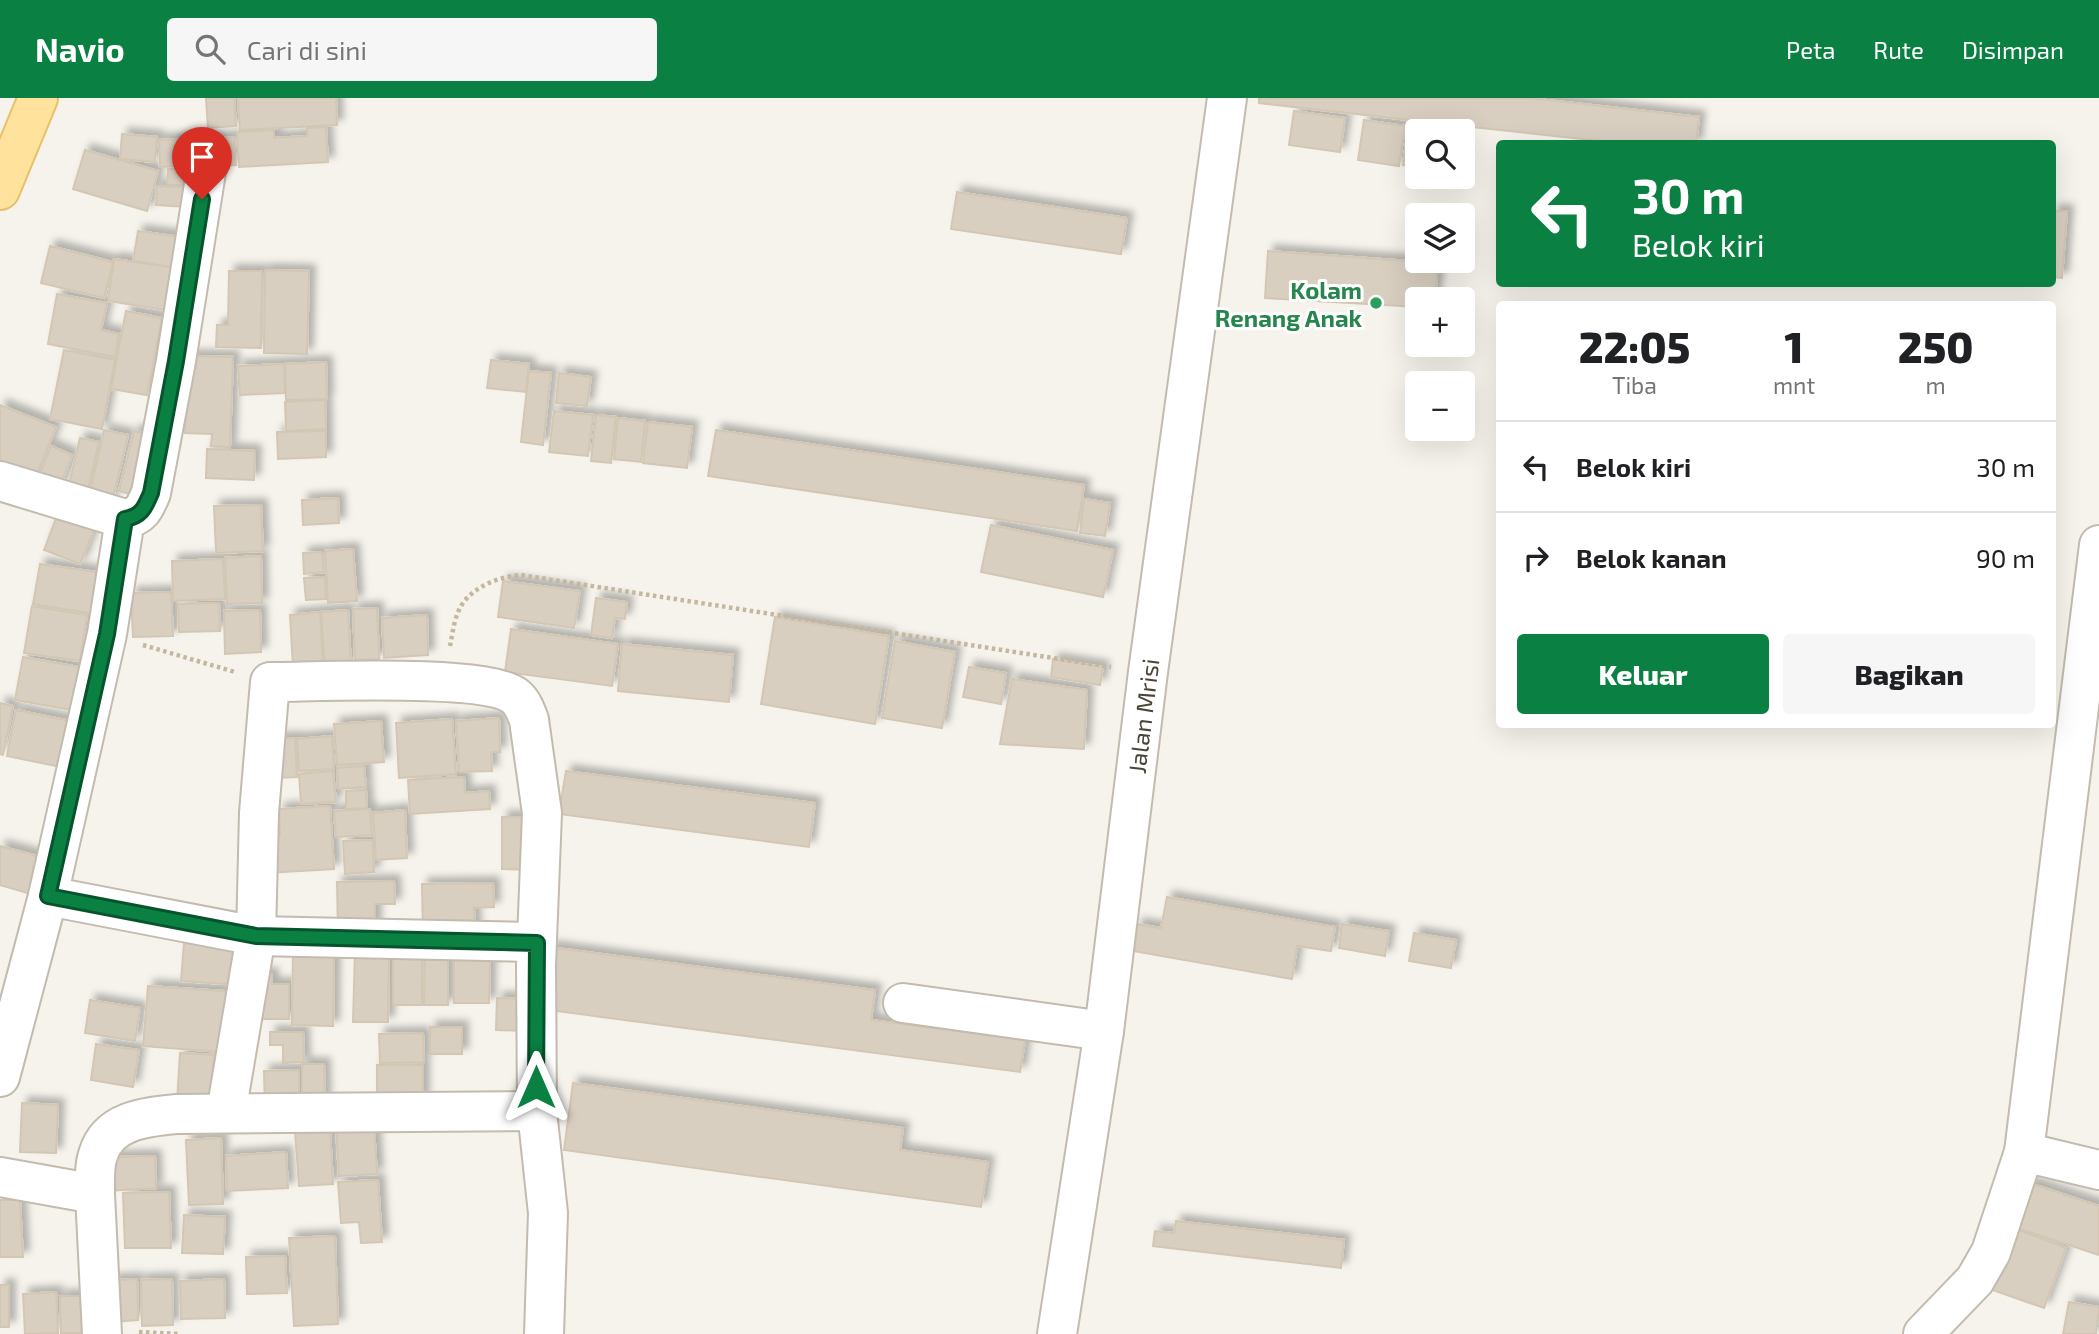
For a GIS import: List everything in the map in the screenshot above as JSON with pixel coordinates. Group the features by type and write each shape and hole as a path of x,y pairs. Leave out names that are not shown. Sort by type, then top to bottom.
{"main road":[{"path":"0,190 38,98"}],"street":[{"name":"Jalan Mrisi","path":"1057,1334 1104,1031 1148,673 1227,98"},
{"path":"0,481 125,519 135,517 144,510 151,493 176,361 206,172"},
{"path":"0,1077 48,896 107,634 125,519"},
{"path":"1923,1334 1976,1280 1991,1252 2024,1152 2099,545"},
{"path":"226,1114 256,936 259,813 270,682 444,681 503,690 516,696 529,720 541,813 537,943 537,1111 548,1213 544,1334"},
{"path":"48,896 256,936 537,943"},
{"path":"903,1003 1104,1031"},
{"path":"102,1334 95,1194 97,1156 104,1140 120,1126 148,1117 177,1114 537,1111"},
{"path":"2024,1152 2099,1170"},
{"path":"0,1177 95,1194"}],"path":[{"path":"444,681 454,624 463,604 495,580 521,575 1148,673"},
{"path":"107,634 270,682"}],"building":[{"path":"206,98 234,98 236,126 208,128"},
{"path":"238,98 336,98 337,125 240,130"},
{"path":"1259,98 1529,98 1699,117 1696,140 1591,140 1475,127 1475,119 1405,120 1259,103"},
{"path":"1294,111 1345,118 1340,152 1289,145"},
{"path":"1364,120 1405,126 1399,166 1358,160"},
{"path":"326,127 328,162 239,167 237,132 274,130 274,138 307,136 307,128"},
{"path":"122,134 157,137 155,162 120,159"},
{"path":"234,137 236,165 211,166 210,138"},
{"path":"206,138 208,165 160,167 159,140"},
{"path":"85,150 158,171 147,211 73,189"},
{"path":"168,169 191,169 191,185 167,185"},
{"path":"157,186 189,187 188,207 156,205"},
{"path":"957,192 1127,218 1121,254 951,229"},
{"path":"2056,211 2067,211 2062,278 2056,277"},
{"path":"138,231 189,238 184,269 133,261"},
{"path":"50,246 113,262 104,298 41,283"},
{"path":"1268,251 1405,261 1405,273 1437,273 1436,287 1405,287 1405,306 1265,298"},
{"path":"114,259 184,269 178,312 108,301"},
{"path":"265,270 309,271 307,354 264,353"},
{"path":"229,271 262,271 261,348 216,347 217,325 228,325"},
{"path":"57,294 107,303 101,330 119,334 115,357 48,344"},
{"path":"126,311 162,318 147,395 111,389"},
{"path":"64,350 115,360 102,429 50,419"},
{"path":"188,356 233,357 230,447 211,446 212,434 185,433"},
{"path":"491,360 529,364 526,392 487,388"},
{"path":"326,362 327,399 286,400 285,364"},
{"path":"284,364 285,393 240,395 238,366"},
{"path":"529,371 551,373 543,445 521,442"},
{"path":"559,373 591,377 587,406 556,403"},
{"path":"325,400 326,429 286,431 285,402"},
{"path":"0,405 56,427 33,484 0,470"},
{"path":"554,411 593,415 588,456 549,452"},
{"path":"596,415 616,417 611,463 591,461"},
{"path":"618,418 645,421 641,462 614,459"},
{"path":"648,422 692,427 687,468 643,463"},
{"path":"104,430 128,435 112,502 89,496"},
{"path":"716,430 1084,485 1077,531 708,476"},
{"path":"134,431 156,436 141,497 119,491"},
{"path":"326,431 326,457 278,459 277,432"},
{"path":"80,438 99,442 87,494 68,489"},
{"path":"51,446 72,455 59,489 37,481"},
{"path":"207,449 255,451 254,480 206,478"},
{"path":"338,498 339,523 303,525 302,500"},
{"path":"1084,499 1110,503 1105,536 1080,533"},
{"path":"261,505 263,551 216,553 214,506"},
{"path":"58,513 95,527 80,564 44,550"},
{"path":"991,525 1113,550 1103,597 981,572"},
{"path":"353,549 357,601 328,603 325,551"},
{"path":"322,552 324,572 304,574 303,553"},
{"path":"261,556 262,603 227,604 225,558"},
{"path":"223,559 225,599 173,601 172,561"},
{"path":"40,564 97,572 90,613 33,604"},
{"path":"325,577 326,599 306,600 304,578"},
{"path":"503,581 580,591 574,628 498,617"},
{"path":"171,592 173,636 133,637 131,593"},
{"path":"596,598 627,602 625,619 615,618 612,638 591,635"},
{"path":"219,603 220,631 179,632 178,604"},
{"path":"32,606 87,615 80,661 24,653"},
{"path":"377,608 379,659 355,660 353,609"},
{"path":"260,610 261,652 225,654 224,611"},
{"path":"348,610 351,665 325,667 321,612"},
{"path":"320,612 323,666 293,668 290,615"},
{"path":"427,615 428,655 384,658 382,618"},
{"path":"775,617 889,636 875,724 761,704"},
{"path":"511,629 618,644 612,686 505,672"},
{"path":"895,641 955,652 942,728 882,718"},
{"path":"622,644 733,655 729,702 618,691"},
{"path":"23,657 85,668 77,711 15,700"},
{"path":"1053,659 1103,667 1100,685 1051,677"},
{"path":"969,667 1006,673 1001,704 963,697"},
{"path":"1012,679 1087,690 1084,749 1000,744"},
{"path":"0,703 13,706 3,755 0,754"},
{"path":"16,710 71,721 61,767 7,756"},
{"path":"499,718 500,752 491,752 492,771 459,772 456,721"},
{"path":"452,719 456,774 399,778 396,723"},
{"path":"381,721 384,762 337,765 334,724"},
{"path":"332,736 334,769 299,771 297,739"},
{"path":"295,738 297,777 274,778 271,739"},
{"path":"364,766 366,787 338,789 337,768"},
{"path":"333,771 336,802 301,804 299,774"},
{"path":"566,771 815,803 809,847 559,814"},
{"path":"464,777 465,793 489,791 490,809 410,814 408,780"},
{"path":"366,790 367,808 346,809 346,791"},
{"path":"330,806 334,869 266,873 265,837 280,836 279,809"},
{"path":"370,809 372,835 336,837 334,811"},
{"path":"405,810 407,858 376,860 373,813"},
{"path":"502,817 534,817 534,870 502,869"},
{"path":"373,840 374,872 345,874 343,841"},
{"path":"0,846 41,857 31,894 0,885"},
{"path":"394,881 395,904 375,904 375,934 338,934 337,882"},
{"path":"493,883 494,907 474,908 475,933 423,933 422,884"},
{"path":"1167,897 1335,927 1331,951 1297,946 1292,979 1133,951 1137,924 1161,928"},
{"path":"1342,924 1389,931 1385,956 1339,948"},
{"path":"1414,933 1456,940 1451,968 1409,961"},
{"path":"184,943 242,947 239,985 181,981"},
{"path":"549,947 875,990 871,1020 1025,1040 1020,1072 541,1009"},
{"path":"393,951 422,951 422,1005 393,1005"},
{"path":"293,952 334,952 333,1026 292,1025"},
{"path":"355,952 389,952 388,1022 353,1022"},
{"path":"425,954 448,954 448,1005 424,1005"},
{"path":"454,956 490,956 489,1003 454,1003"},
{"path":"254,974 272,974 272,984 289,984 289,1019 254,1019"},
{"path":"148,986 239,992 235,1053 143,1046"},
{"path":"497,998 528,999 527,1031 496,1030"},
{"path":"90,1000 140,1008 135,1041 85,1033"},
{"path":"430,1027 462,1027 462,1054 430,1054"},
{"path":"270,1032 303,1032 304,1062 283,1063 283,1045 270,1045"},
{"path":"423,1033 424,1062 380,1063 379,1034"},
{"path":"96,1044 139,1050 133,1087 91,1080"},
{"path":"180,1053 214,1055 210,1106 177,1103"},
{"path":"302,1064 324,1064 325,1110 302,1110"},
{"path":"377,1065 423,1065 423,1101 377,1102"},
{"path":"299,1070 299,1110 265,1110 264,1071"},
{"path":"573,1083 903,1128 900,1150 988,1162 981,1207 564,1150"},
{"path":"22,1103 58,1105 56,1153 20,1152"},
{"path":"374,1126 377,1174 339,1176 336,1128"},
{"path":"330,1129 333,1184 299,1186 295,1131"},
{"path":"221,1138 223,1204 189,1205 186,1140"},
{"path":"286,1152 288,1188 227,1191 226,1156"},
{"path":"155,1156 156,1188 107,1191 106,1157"},
{"path":"378,1180 382,1242 361,1243 359,1222 341,1223 338,1182"},
{"path":"2029,1183 2099,1206 2099,1255 2014,1227"},
{"path":"169,1192 171,1248 125,1248 123,1193"},
{"path":"0,1200 20,1200 23,1257 0,1257"},
{"path":"184,1215 225,1217 223,1254 182,1253"},
{"path":"1176,1221 1344,1240 1341,1268 1153,1246 1155,1231 1174,1233"},
{"path":"2003,1224 2066,1248 2044,1308 1981,1286"},
{"path":"335,1236 338,1324 294,1326 289,1238"},
{"path":"285,1256 287,1293 247,1294 246,1257"},
{"path":"137,1279 138,1320 112,1322 111,1280"},
{"path":"172,1279 173,1325 142,1326 141,1280"},
{"path":"224,1279 225,1318 181,1319 180,1281"},
{"path":"0,1285 9,1285 9,1327 0,1327"},
{"path":"56,1292 58,1333 25,1334 23,1294"},
{"path":"60,1296 87,1296 87,1333 61,1333"},
{"path":"2069,1302 2099,1307 2096,1334 2063,1334"}],"place":[{"name":"Kolam Renang Anak","path":"1376,303"}],"route":[{"path":"202,199 151,493 144,510 135,517 125,519 107,634 48,896 256,936 537,943 536,1087"}]}
